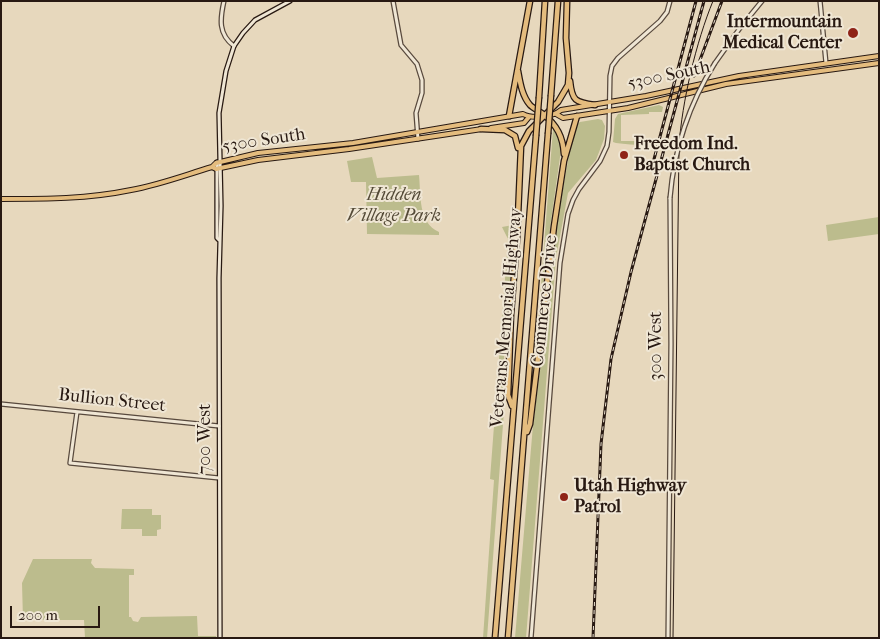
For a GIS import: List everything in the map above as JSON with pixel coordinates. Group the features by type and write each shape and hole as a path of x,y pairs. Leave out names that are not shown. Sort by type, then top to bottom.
{"highway":[{"path":"509,116 530,1"},
{"name":"Veterans Memorial Highway","path":"495,638 539,98 545,1"},
{"name":"Veterans Memorial Highway","path":"508,638 558,1"},
{"path":"567,1 566,38 571,94 574,100 595,105"},
{"path":"518,69 524,95 530,105 545,115 558,129 562,137 564,161"},
{"path":"519,163 524,137 558,102 568,85 569,73"},
{"path":"525,435 530,424 554,226 564,161 577,116"},
{"path":"481,130 505,130 516,136 518,143 517,239 511,314 508,395 513,408"}],"main road":[{"name":"5300 South","path":"216,168 218,161 258,153 353,143 522,114 528,117 556,114 562,110 646,96 720,79 879,56"},
{"name":"5300 South","path":"556,114 563,118 609,111 726,84 879,63"},
{"name":"5300 South","path":"1,199 92,197 146,187 216,168 258,160 349,150 481,130 524,123 528,117"}],"street":[{"path":"224,1 220,18 221,29 225,37 234,46"},
{"name":"700 West","path":"220,638 220,227 216,168 218,161 220,99 234,46 243,32 255,20 290,1"},
{"path":"392,1 400,42 417,64 422,80 422,93 416,113 418,140"},
{"name":"Commerce Drive","path":"531,638 560,263 568,214 579,189 600,161 607,146 612,66 618,58 660,21 667,12 670,1"},
{"name":"300 West","path":"668,638 670,198 674,165 686,122 699,91 727,44 762,1"},
{"path":"820,1 826,63"},
{"name":"Bullion Street","path":"1,404 219,426"},
{"path":"77,412 70,463 219,478"}],"green space":[{"path":"659,105 663,107 662,112 621,115 621,141 650,141 650,138 653,139 650,142 636,145 613,142 615,119 618,114"},
{"path":"602,120 605,126 604,139 596,160 568,193 556,258 526,638 515,638 533,425 547,318 554,239 574,127 580,122"},
{"path":"553,129 559,139 561,150 550,228 538,351 536,350"},
{"name":"Hidden Village Park","path":"372,157 377,178 419,175 424,215 432,228 439,232 439,235 367,234 366,182 351,182 347,161"},
{"path":"879,217 879,234 828,241 826,225"},
{"path":"513,225 506,350 504,357 504,411 487,638 483,638 494,480 490,479 508,239 502,227"},
{"path":"122,509 152,509 152,515 161,515 161,529 157,530 157,536 142,536 142,529 121,529"},
{"path":"33,559 92,559 91,563 95,568 134,569 134,575 129,575 129,617 133,621 138,622 141,617 197,616 198,636 216,636 216,638 85,638 84,620 23,620 22,583"}],"tram line":[{"path":"673,638 679,146 683,111 691,72 713,1"}],"railway":[{"path":"653,163 696,1"},
{"path":"593,638 601,444 611,359 631,272 704,1"},
{"path":"694,76 722,1"}],"place":[{"name":"Intermountain Medical Center","path":"853,33"},
{"name":"Freedom Ind. Baptist Church","path":"624,155"},
{"name":"Utah Highway Patrol","path":"564,497"}]}
